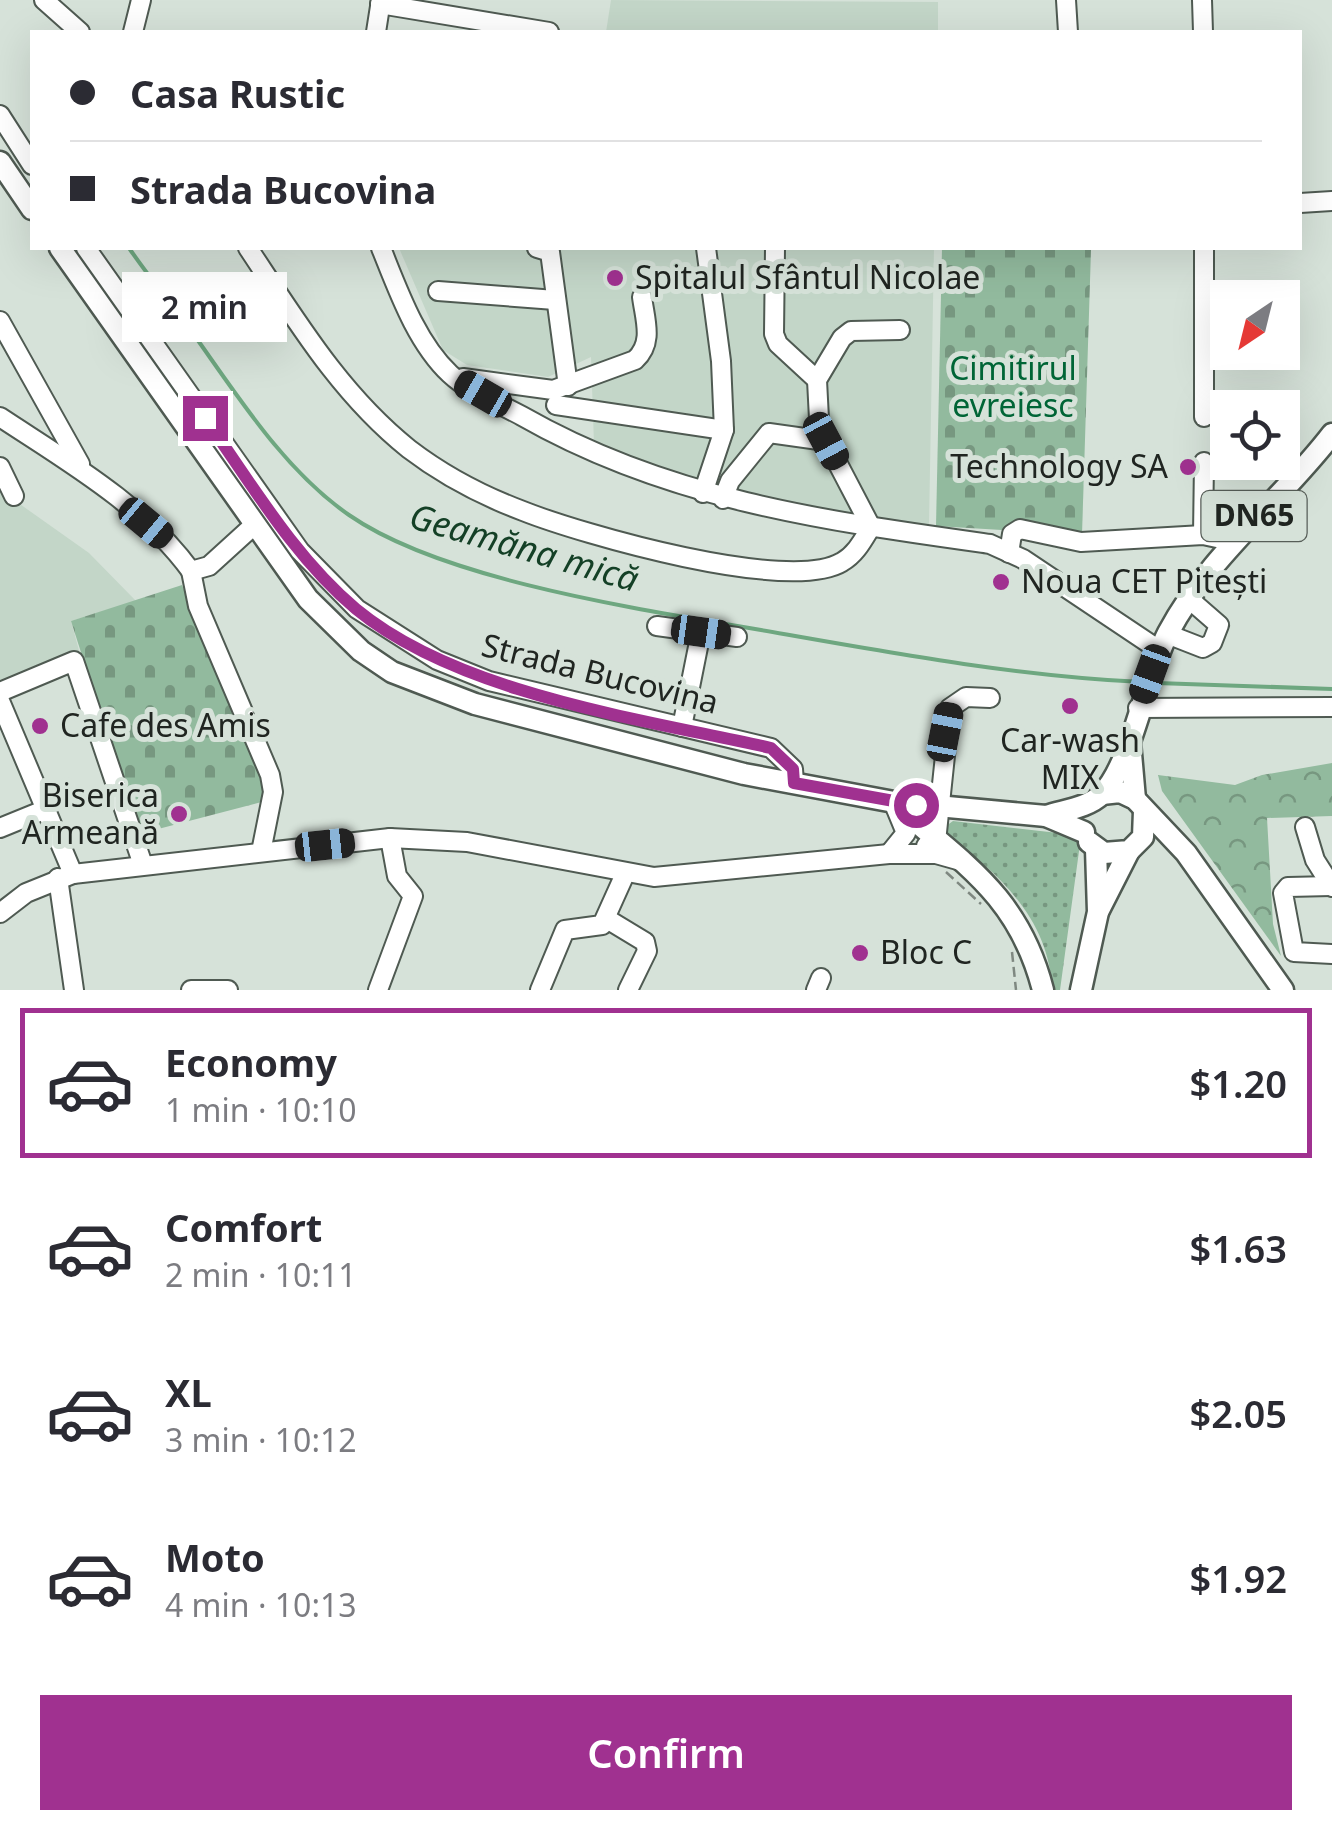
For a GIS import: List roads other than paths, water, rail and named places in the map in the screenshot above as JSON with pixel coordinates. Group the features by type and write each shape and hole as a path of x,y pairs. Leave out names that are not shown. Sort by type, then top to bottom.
{"main road":[{"path":"0,162 30,205"},
{"path":"61,250 253,526 334,627 361,651 406,678 475,704 794,783 894,802 1046,816 1120,792 1140,805 1186,853 1283,990"},
{"name":"DN65","path":"1130,740 1139,703 1163,642 1188,598 1231,541 1332,434"},
{"path":"1098,912 1090,840 1096,798 1130,740"},
{"path":"1081,990 1098,912 1145,829 1130,740"},
{"path":"894,802 938,846 964,862 1013,913 1029,943 1043,990"},
{"path":"1046,816 1112,854 1133,848 1186,853"}],"street":[{"path":"44,0 78,30"},
{"path":"134,30 142,0"},
{"path":"1066,0 1068,30"},
{"path":"1202,0 1203,30"},
{"path":"376,30 381,2 517,30"},
{"path":"0,115 30,162"},
{"path":"1302,203 1332,202"},
{"name":"Strada Bucovina","path":"87,250 319,572 357,610 437,660 489,681 771,748 793,769 794,783"},
{"path":"249,250 327,365 372,416 443,472 497,500 622,542 766,570 802,571 842,563 859,548 871,527"},
{"path":"382,250 431,352 453,377 542,428 644,476 723,499 871,527 990,544 1163,642 1203,648 1218,633 1219,624 1188,598"},
{"path":"542,428 559,394 550,252 544,250"},
{"path":"703,492 724,430 721,361 706,250"},
{"path":"775,250 774,334 778,344 817,380"},
{"path":"1204,250 1204,417"},
{"path":"438,291 555,300"},
{"path":"559,394 636,360 645,351 642,297"},
{"path":"0,321 80,466"},
{"path":"871,527 826,441 818,419 817,380 851,331 900,330"},
{"path":"453,377 559,394 724,430"},
{"path":"0,417 80,466 165,538 192,571 198,606 270,775 274,792 261,852"},
{"path":"723,499 730,481 769,433 826,441"},
{"path":"209,463 228,450"},
{"path":"1203,536 1204,462"},
{"path":"0,467 14,496"},
{"path":"192,571 209,566 253,526"},
{"path":"1009,552 1012,534 1020,530 1081,542 1203,536 1231,541"},
{"path":"657,626 737,636"},
{"path":"682,728 701,632"},
{"path":"0,692 74,661 143,866"},
{"path":"0,913 26,893 66,876 390,838 467,842 626,874 683,876 919,853 938,846 950,708 966,697 990,698"},
{"path":"0,701 9,748 44,810 66,876 74,990"},
{"path":"1139,703 1332,707"},
{"path":"890,854 906,833 894,802"},
{"path":"0,828 44,810"},
{"path":"1305,826 1315,860 1331,886"},
{"path":"378,990 413,896 397,876 390,838"},
{"path":"540,990 565,930 595,928 607,919 626,874"},
{"path":"1331,886 1288,887 1283,893 1294,952 1332,954"},
{"path":"607,919 645,942 647,951 628,990"},
{"path":"191,990 228,990"}],"waterway":[{"path":"130,250 283,454 325,497 389,538 491,575 605,602 951,662 1142,682"},
{"name":"Geamăna mică","path":"1157,683 1332,689"}],"place":[{"name":"Spitalul Sfântul Nicolae","path":"615,278"},
{"name":"Technology SA","path":"1188,467"},
{"name":"Noua CET Pitești","path":"1001,582"},
{"name":"Car-wash MIX","path":"1070,706"},
{"name":"Cafe des Amis","path":"40,726"},
{"name":"Biserica Armeană","path":"179,814"},
{"name":"Bloc C","path":"860,953"}],"park label":[{"name":"Cimitirul evreiesc","path":"1013,388"}]}
